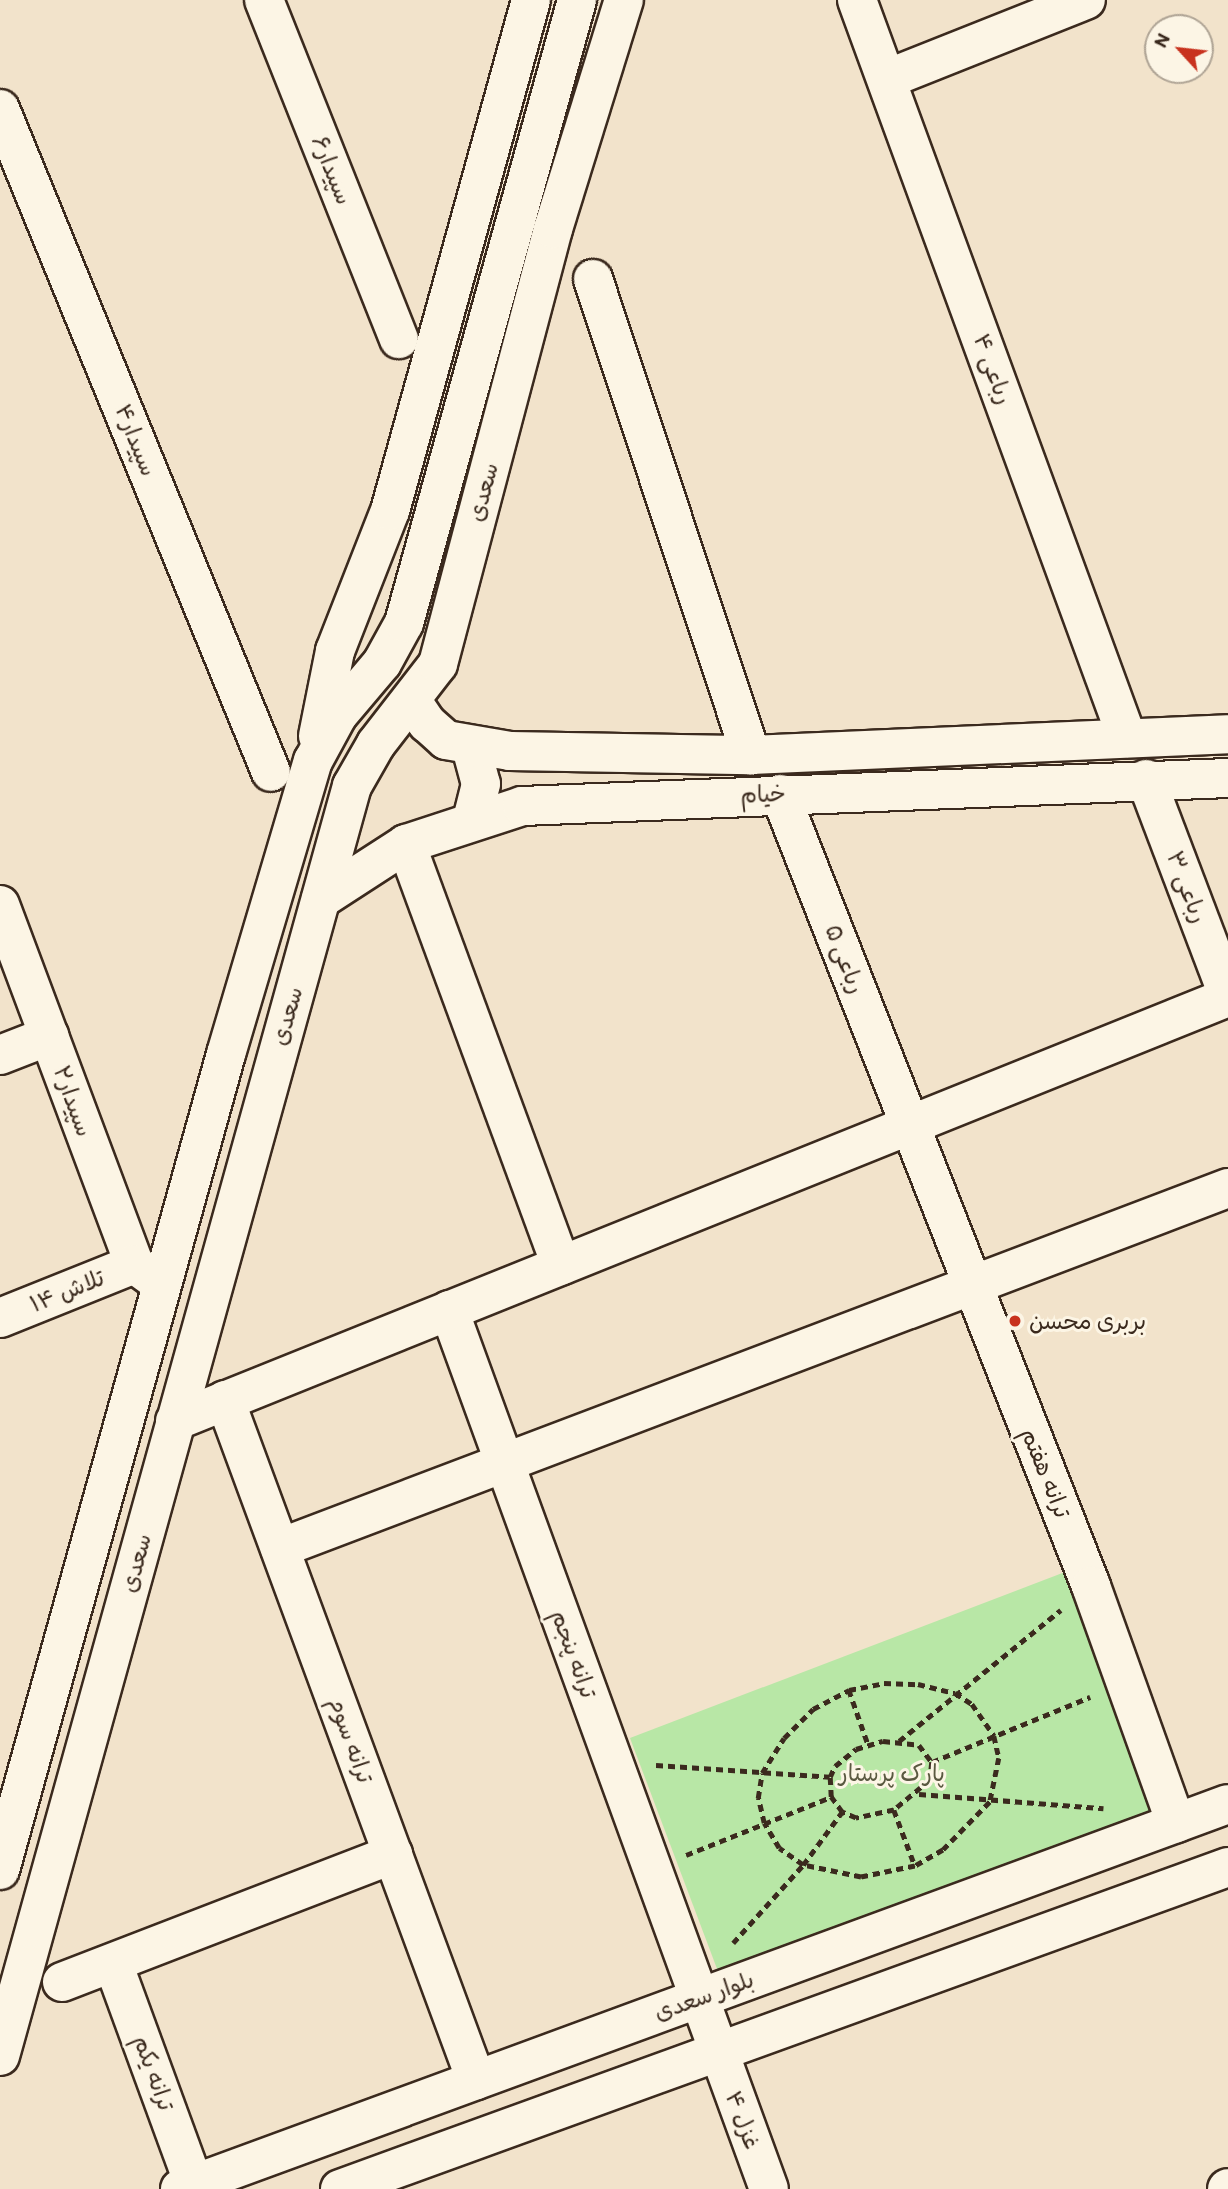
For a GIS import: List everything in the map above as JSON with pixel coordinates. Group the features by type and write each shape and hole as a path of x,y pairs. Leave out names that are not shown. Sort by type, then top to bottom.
{"street":[{"name":"سپیدار۶","path":"264,0 399,339"},
{"name":"سعدی","path":"0,1870 148,1274 313,761 335,651 390,511 531,0"},
{"name":"سعدی","path":"313,761 338,715 382,663 404,623 577,0"},
{"name":"سعدی","path":"0,2056 352,786 376,744 412,701 438,664 553,229 624,0"},
{"name":"رباعی ۴","path":"857,0 1127,738"},
{"path":"887,79 1078,1"},
{"name":"سپیدار۴","path":"0,109 271,772"},
{"path":"593,279 751,755"},
{"name":"خیام","path":"412,701 427,723 446,740 471,747 533,751 751,755 1228,734"},
{"path":"471,747 481,784 471,819"},
{"path":"530,805 521,780 521,769 533,751"},
{"name":"خیام","path":"321,899 406,844 471,819 530,805 1146,779 1228,778"},
{"name":"رباعی ۳","path":"1146,779 1228,996"},
{"name":"رباعی ۵","path":"780,794 909,1125"},
{"path":"406,844 561,1265"},
{"name":"سپیدار۲","path":"0,905 49,1036 148,1274"},
{"path":"175,1421 1228,996"},
{"path":"0,1055 49,1036"},
{"name":"ترانه هفتم","path":"909,1125 1091,1586 1176,1823"},
{"path":"279,1548 1228,1188"},
{"name":"تلاش ۱۴","path":"0,1318 148,1274"},
{"name":"ترانه پنجم","path":"449,1310 697,1991"},
{"name":"ترانه سوم","path":"225,1400 476,2080"},
{"name":"بلوار سعدی","path":"187,2186 476,2080 697,1991 1228,1804"},
{"path":"62,1982 393,1854"},
{"path":"340,2189 1228,1867"},
{"name":"ترانه یکم","path":"113,1963 187,2186"},
{"name":"غزل ۴","path":"697,1991 769,2189"}],"path":[{"path":"898,1741 1091,1586"},
{"path":"932,1762 1125,1682"},
{"path":"884,1683 918,1684 955,1693 972,1704 994,1736 998,1781 990,1802 943,1850 915,1866 861,1877 803,1866 779,1848 764,1824 758,1798 762,1773 784,1738 813,1709 849,1690 884,1683"},
{"path":"849,1690 868,1744"},
{"path":"898,1741 919,1745 932,1762 930,1780 919,1794 894,1810 856,1818 842,1812 831,1797 830,1777 844,1757 868,1744 898,1741"},
{"path":"614,1762 830,1777"},
{"path":"919,1794 990,1802 1114,1808"},
{"path":"653,1869 831,1797"},
{"path":"894,1810 915,1866"},
{"path":"697,1991 803,1866 842,1812"}],"green space":[{"name":"پارک پرستار","path":"1065,1572 1154,1809 719,1974 630,1738"}],"place":[{"name":"بربری محسن","path":"1015,1321"}]}
